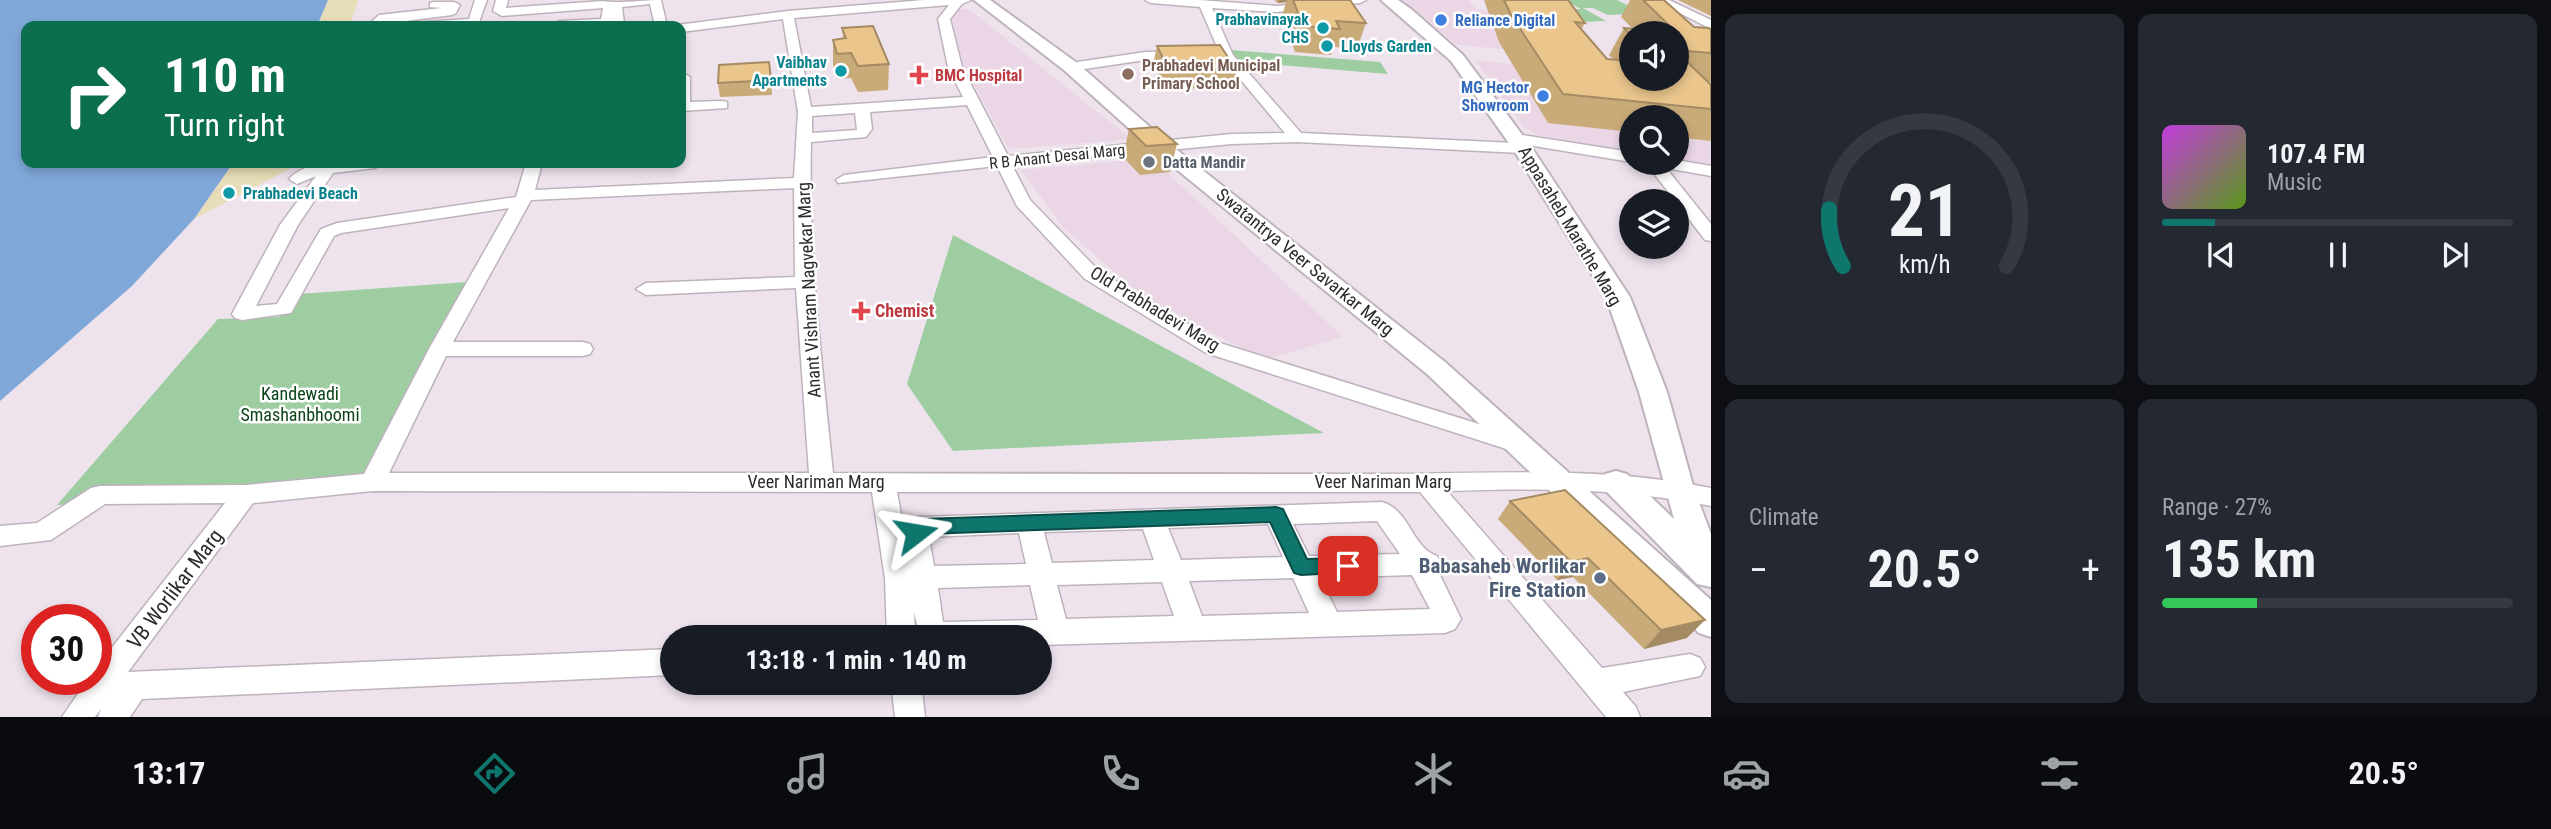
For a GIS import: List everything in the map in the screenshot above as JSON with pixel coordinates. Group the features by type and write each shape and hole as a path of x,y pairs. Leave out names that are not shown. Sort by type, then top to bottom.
{"main road":[{"name":"Swatantrya Veer Savarkar Marg","path":"981,0 1071,67 1160,146 1436,368 1711,622"},
{"name":"Appasaheb Marathe Marg","path":"1388,0 1406,12 1457,58 1519,143 1618,297 1653,392 1679,489 1710,575"},
{"path":"1616,482 1710,575"}],"street":[{"path":"475,21 481,0"},
{"path":"502,0 500,12 612,0"},
{"path":"1150,0 1289,9 1360,0"},
{"path":"1660,0 1711,25"},
{"path":"618,21 616,4 655,1 660,19"},
{"path":"686,27 919,2 961,1"},
{"name":"Old Prabhadevi Marg","path":"961,1 944,19 955,67 971,101 1023,202 1092,275 1213,348 1521,446"},
{"path":"558,4 609,6 608,21"},
{"path":"1205,5 1221,56 1297,136"},
{"path":"376,21 431,14"},
{"name":"Anant Vishram Nagvekar Marg","path":"788,15 805,112 802,183 805,282 822,482"},
{"path":"511,21 553,18 555,21"},
{"path":"1071,67 1145,57 1193,55"},
{"path":"805,112 971,101"},
{"path":"686,107 722,105"},
{"path":"804,140 860,134 865,128 862,108"},
{"name":"R B Anant Desai Marg","path":"844,180 1002,161 1297,136 1519,143 1619,156"},
{"path":"804,140 870,138"},
{"path":"1689,167 1711,171"},
{"path":"329,168 289,225 242,314 284,309 327,233 337,228 523,198 802,183"},
{"path":"297,179 312,171 329,168"},
{"path":"372,482 439,349 523,198 532,168"},
{"path":"1663,175 1711,236"},
{"path":"646,289 805,282"},
{"path":"439,349 583,349"},
{"name":"Veer Nariman Marg","path":"0,537 42,533 100,495 246,494 372,482 1426,483 1555,480 1616,482 1679,489 1711,497"},
{"path":"883,482 910,577 933,634 1193,629 1447,619 1426,564 1383,512 919,527 916,533 910,577 903,625"},
{"path":"1426,483 1625,717"},
{"name":"VB Worlikar Marg","path":"112,672 246,494"},
{"path":"1276,514 1329,625"},
{"path":"1152,518 1193,629"},
{"path":"1029,522 1055,632"},
{"path":"910,577 1426,564"},
{"path":"112,687 660,663"},
{"path":"1595,684 1690,667"},
{"path":"113,717 133,686"},
{"name":"VB Worlikar Marg","path":"77,717 95,695"},
{"path":"907,695 910,717"}],"shaded area":[{"path":"1404,0 1468,0 1477,10 1555,17 1587,57 1457,45"},
{"path":"956,9 969,9 1131,139 1009,149 963,65 950,15"},
{"path":"1475,60 1619,75 1619,91 1674,91 1711,124 1711,166 1689,163 1689,105 1619,105 1619,151 1537,135 1524,127"},
{"path":"1152,158 1343,337 1263,360 1137,292 1063,227 1021,170"}],"green space":[{"path":"1564,0 1617,0 1644,13 1608,15 1593,8 1583,8 1606,21 1580,22 1556,10 1581,9"},
{"path":"1230,50 1380,62 1388,74 1241,62"},
{"path":"953,235 1324,433 953,451 907,384"},
{"name":"Kandewadi Smashanbhoomi","path":"467,282 357,492 57,505 218,319 279,317 299,294"}],"sand":[{"path":"328,0 358,0 352,21 319,21"},
{"name":"Prabhadevi Beach","path":"230,168 291,168 194,219"}],"water":[{"path":"0,0 328,0 319,21 21,21 21,168 230,168 194,219 132,286 0,401"}],"building":[{"path":"1293,0 1350,0 1366,23 1336,21 1340,29 1303,26"},
{"path":"1504,0 1568,0 1585,23 1575,22 1607,59 1619,60 1619,91 1689,91 1689,64 1711,85 1711,109 1563,94"},
{"path":"1643,0 1664,0 1687,21 1665,21"},
{"path":"1689,22 1694,27 1711,30 1711,53 1689,51"},
{"path":"873,26 889,64 858,66 851,53 837,54 833,40 846,38 842,28"},
{"path":"1220,45 1237,71 1168,68 1157,46"},
{"path":"769,62 771,80 718,83 719,65"},
{"path":"1157,127 1177,144 1146,146 1129,129"},
{"path":"1565,490 1705,620 1661,630 1588,558 1571,562 1510,501"}],"place":[{"name":"Reliance Digital","path":"1441,20"},
{"name":"Prabhavinayak CHS","path":"1323,28"},
{"name":"Lloyds Garden","path":"1327,46"},
{"name":"Vaibhav Apartments","path":"841,71"},
{"name":"Prabhadevi Municipal Primary School","path":"1128,74"},
{"name":"BMC Hospital","path":"919,75"},
{"name":"MG Hector Showroom","path":"1543,96"},
{"name":"Datta Mandir","path":"1149,162"},
{"name":"Prabhadevi Beach","path":"229,193"},
{"name":"Chemist","path":"861,311"},
{"name":"Babasaheb Worlikar Fire Station","path":"1600,578"}],"route":[{"path":"916,533 916,529 923,526 1276,514 1301,567 1348,566"}]}
